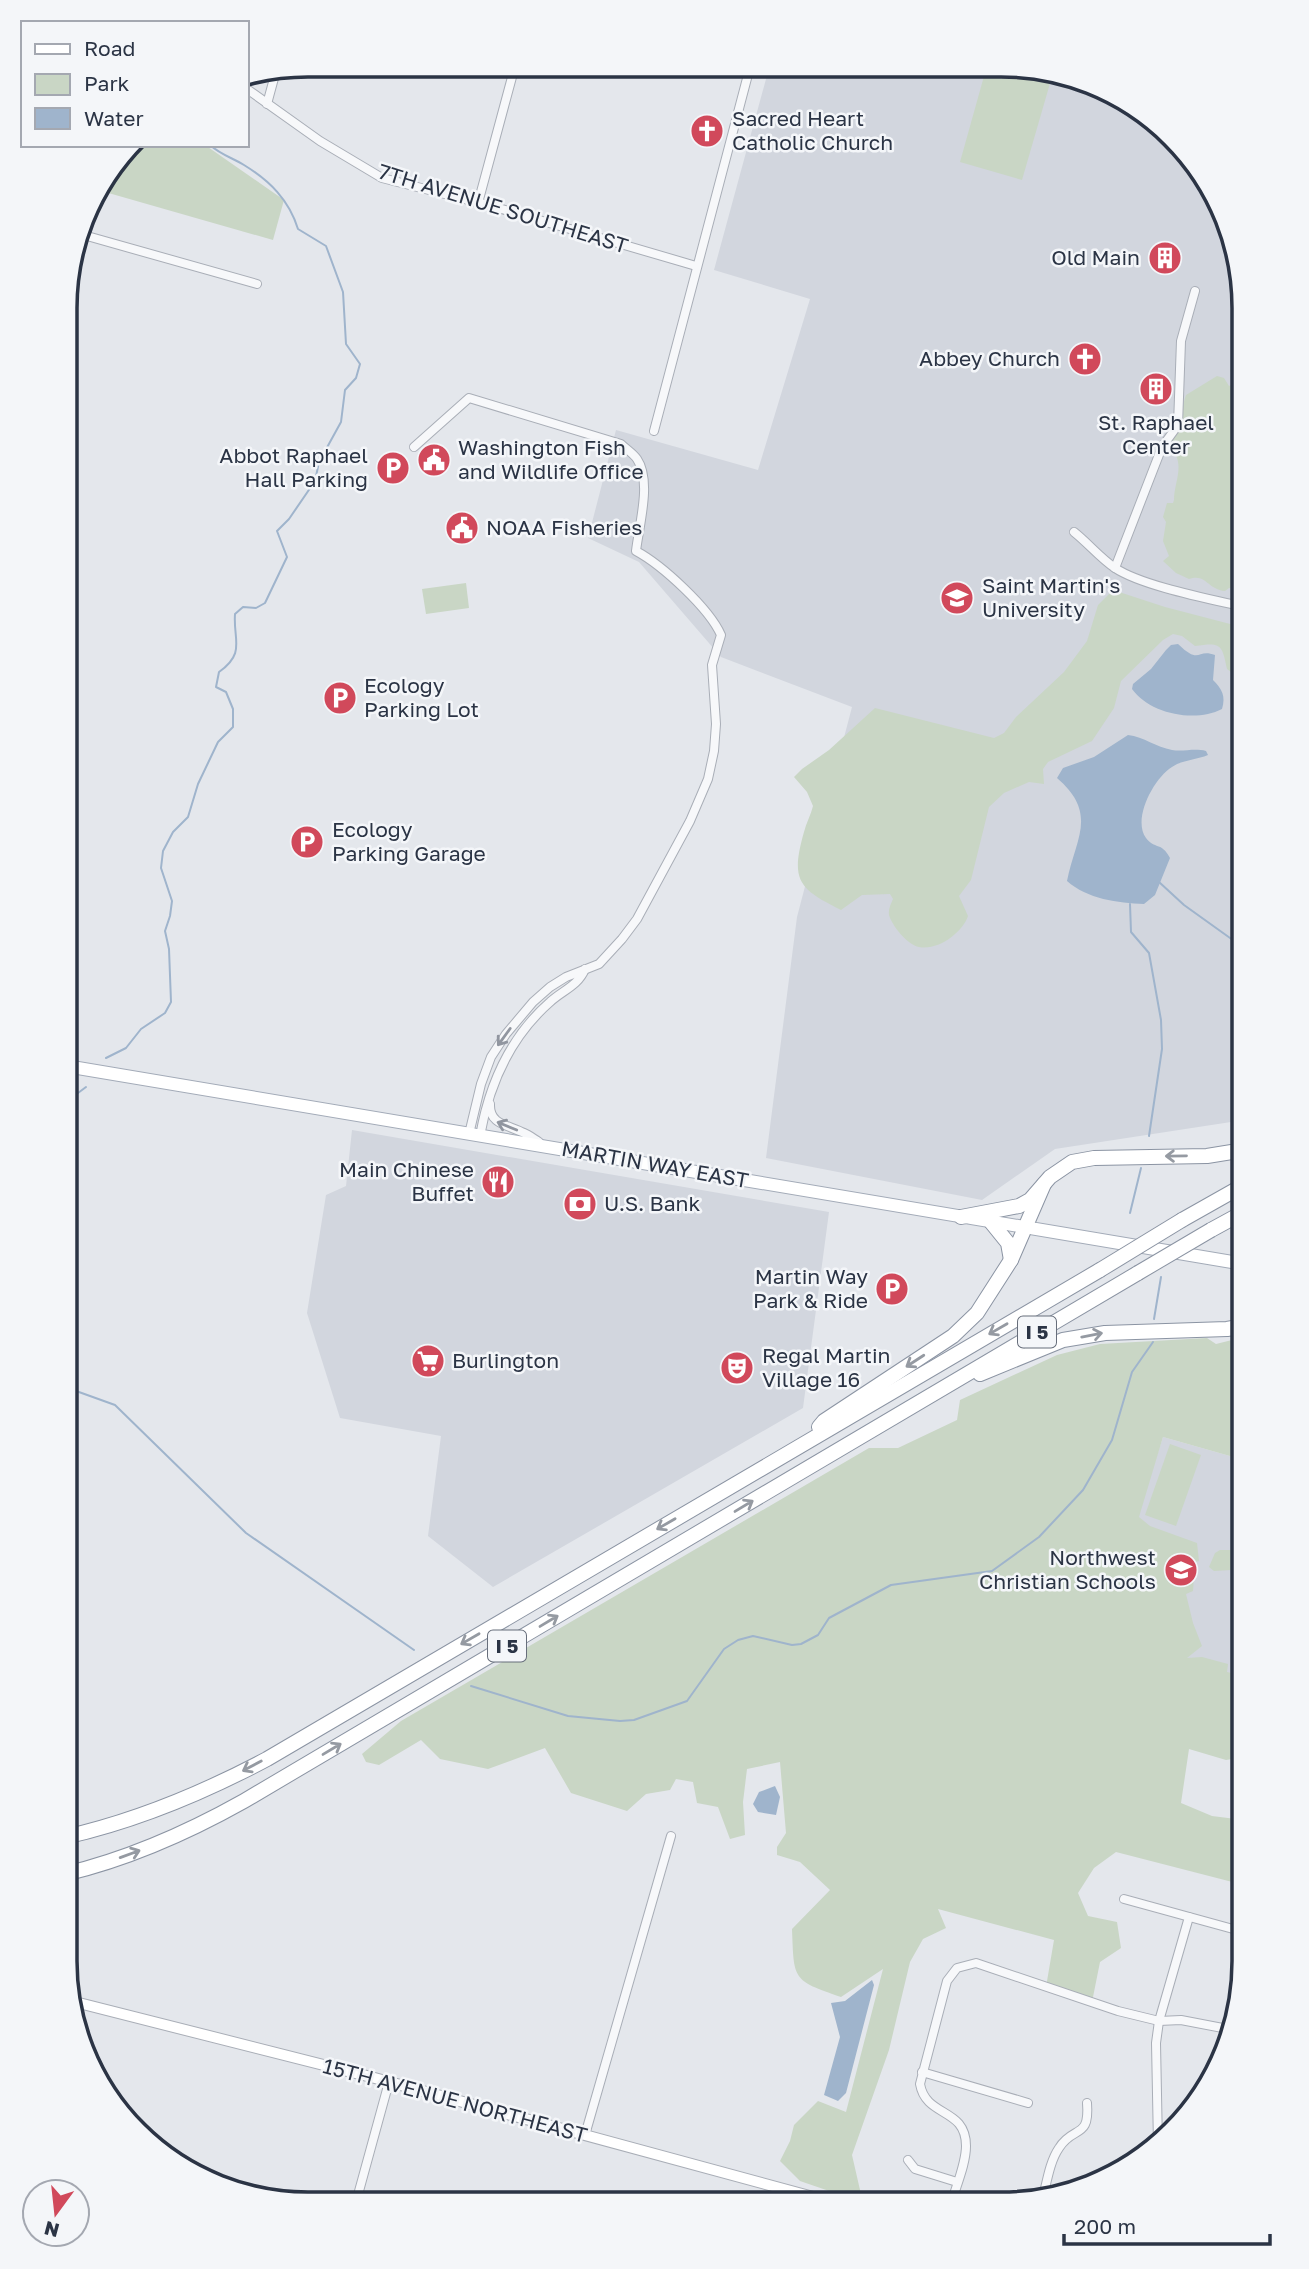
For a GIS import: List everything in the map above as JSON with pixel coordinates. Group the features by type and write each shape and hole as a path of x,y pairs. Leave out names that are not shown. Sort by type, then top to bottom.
{"highway":[{"path":"961,1217 1019,1206 1030,1200 1050,1177 1072,1162 1094,1158 1208,1156 1232,1152"},
{"path":"809,1440 824,1421 953,1336 978,1313 1011,1260 1044,1184"},
{"name":"I 5","path":"77,1834 168,1804 250,1768 1232,1192"},
{"name":"I 5","path":"77,1870 147,1848 232,1808 1232,1219"},
{"path":"991,1222 1008,1243 1011,1260"},
{"path":"936,1392 1063,1340 1105,1332 1232,1328"}],"main road":[{"name":"MARTIN WAY EAST","path":"77,1068 1232,1262"}],"street":[{"path":"478,202 512,77"},
{"path":"654,430 748,77"},
{"path":"267,104 274,80"},
{"name":"7TH AVENUE SOUTHEAST","path":"248,90 320,141 382,178 478,202 696,267"},
{"path":"89,237 257,284"},
{"path":"1115,568 1163,447 1178,425 1181,341 1195,291"},
{"path":"414,447 469,398 621,444 636,458 643,471 646,492 636,551 654,561 673,577 711,619 721,635 712,665 716,724 714,751 701,799 637,919 599,964 566,977 550,987 533,1002 502,1040 491,1058 481,1084 475,1135"},
{"path":"1074,532 1115,568 1146,582 1232,604"},
{"path":"475,1135 505,1058 521,1034 549,1002 580,981 585,970"},
{"path":"490,1092 489,1111 496,1122 523,1132 545,1146"},
{"path":"585,2135 671,1836"},
{"path":"1124,1899 1232,1929"},
{"path":"1159,2129 1156,2057 1159,2021 1189,1917"},
{"path":"954,2192 965,2156 964,2135 960,2125 951,2116 933,2107 925,2099 920,2084 947,1981 957,1968 976,1963 1118,2011 1159,2021 1181,2020 1222,2029"},
{"name":"15TH AVENUE NORTHEAST","path":"81,2003 389,2082 793,2192"},
{"path":"922,2072 1028,2103"},
{"path":"359,2192 389,2082"},
{"path":"1046,2187 1058,2148 1063,2141 1086,2125 1087,2104"},
{"path":"908,2160 915,2169 957,2182"}],"shaded area":[{"name":"Saint Martin's University","path":"767,77 1016,77 1046,81 1075,89 1129,116 1153,134 1175,156 1193,180 1220,234 1232,293 1232,1122 1055,1149 982,1200 766,1158 797,917 852,707 721,657 639,562 588,538 616,430 758,470 810,299 714,270"},
{"path":"352,1130 829,1212 803,1408 493,1587 428,1536 441,1436 340,1418 307,1313 326,1195 346,1186"},
{"name":"Northwest Christian Schools","path":"1163,1437 1232,1457 1232,1677 1100,1629"}],"green space":[{"path":"984,77 1016,77 1050,82 1022,180 960,162"},
{"path":"143,147 208,147 284,200 273,240 108,193 125,167"},
{"path":"1217,376 1224,378 1229,386 1232,384 1232,588 1225,591 1199,578 1189,579 1176,573 1163,561 1169,556 1163,541 1166,522 1163,517 1167,503 1173,503 1174,500 1178,466 1169,446 1180,425 1186,395"},
{"path":"466,583 469,608 426,614 422,589"},
{"path":"1113,590 1232,624 1232,672 1227,669 1222,650 1215,645 1195,646 1182,636 1173,634 1163,640 1121,681 1114,708 1092,741 1048,762 1043,769 1044,784 1029,782 1004,793 989,807 971,880 959,896 968,916 961,928 942,943 919,947 905,939 889,915 893,899 890,894 862,895 841,910 807,889 798,873 798,862 813,806 807,792 794,777 802,769 829,750 875,708 994,738 1004,733 1016,717 1064,672 1087,641 1098,605"},
{"path":"1207,1338 1216,1344 1232,1340 1232,1457 1163,1437 1139,1517 1150,1526 1197,1543 1199,1561 1195,1562 1193,1591 1186,1594 1202,1646 1187,1658 1202,1657 1228,1664 1227,1672 1232,1673 1232,1759 1226,1760 1189,1749 1181,1803 1212,1816 1232,1818 1232,1882 1116,1852 1094,1868 1078,1893 1088,1916 1117,1922 1121,1948 1100,1962 1092,2002 1046,1987 1054,1940 938,1909 946,1928 923,1939 910,1962 889,2050 852,2155 860,2192 832,2192 800,2181 780,2161 794,2125 818,2101 846,2112 883,1969 841,1997 804,1981 795,1968 792,1929 830,1890 800,1862 777,1855 777,1847 786,1833 780,1762 747,1769 743,1802 745,1835 730,1839 718,1807 697,1803 693,1782 676,1779 670,1790 646,1794 627,1811 571,1793 545,1748 488,1769 440,1759 421,1740 379,1765 366,1762 362,1754 401,1721 869,1448 898,1448 957,1420 960,1400 1057,1355 1100,1344"},
{"path":"1170,1444 1201,1455 1176,1526 1145,1515"},
{"path":"1232,1550 1232,1576 1231,1570 1214,1571 1209,1567 1215,1553"}],"water":[{"path":"1178,644 1191,654 1215,655 1213,680 1222,693 1222,709 1199,715 1174,714 1150,705 1132,689 1133,684 1151,669 1171,645"},
{"path":"1128,735 1166,749 1202,750 1208,755 1180,763 1165,772 1147,800 1143,810 1142,830 1149,842 1164,849 1170,858 1155,895 1144,904 1093,896 1067,881 1081,827 1081,815 1070,791 1057,778 1063,768 1094,757"},
{"path":"775,1786 780,1797 776,1815 758,1812 753,1804 759,1792"},
{"path":"872,1980 874,1985 846,2093 838,2101 824,2095 840,2037 831,2003 845,2001"}],"waterway":[{"path":"106,1058 126,1048 141,1029 165,1013 171,1002 169,949 165,931 172,901 161,868 163,851 173,832 188,817 198,784 218,742 233,727 233,709 226,692 216,687 219,672 233,659 235,652 235,614 243,607 256,608 265,603 287,557 277,531 289,519 315,481 319,462 341,422 345,390 356,378 360,364 346,344 343,292 326,246 298,229 284,200 270,185 253,171 213,147"},
{"path":"1159,882 1184,905 1232,939"},
{"path":"1130,904 1131,932 1149,953 1161,1020 1162,1049 1149,1136"},
{"path":"77,1093 86,1087"},
{"path":"1130,1213 1141,1168"},
{"path":"1154,1319 1161,1277"},
{"path":"471,1686 568,1716 634,1720 687,1701 724,1649 738,1640 753,1636 792,1645 801,1644 818,1635 829,1618 891,1585 992,1571 1039,1537 1083,1490 1112,1440 1132,1372 1153,1342"},
{"path":"77,1391 115,1405 246,1533 414,1650"}],"place":[{"name":"Sacred Heart Catholic Church","path":"707,131"},
{"name":"Old Main","path":"1165,258"},
{"name":"Abbey Church","path":"1085,359"},
{"name":"St. Raphael Center","path":"1156,389"},
{"name":"Washington Fish and Wildlife Office","path":"434,460"},
{"name":"Abbot Raphael Hall Parking","path":"393,468"},
{"name":"NOAA Fisheries","path":"462,528"},
{"name":"Saint Martin's University","path":"957,598"},
{"name":"Ecology Parking Lot","path":"340,698"},
{"name":"Ecology Parking Garage","path":"307,842"},
{"name":"Main Chinese Buffet","path":"498,1182"},
{"name":"U.S. Bank","path":"580,1204"},
{"name":"Martin Way Park & Ride","path":"892,1289"},
{"name":"Burlington","path":"428,1361"},
{"name":"Regal Martin Village 16","path":"737,1368"},
{"name":"Northwest Christian Schools","path":"1181,1570"}]}
